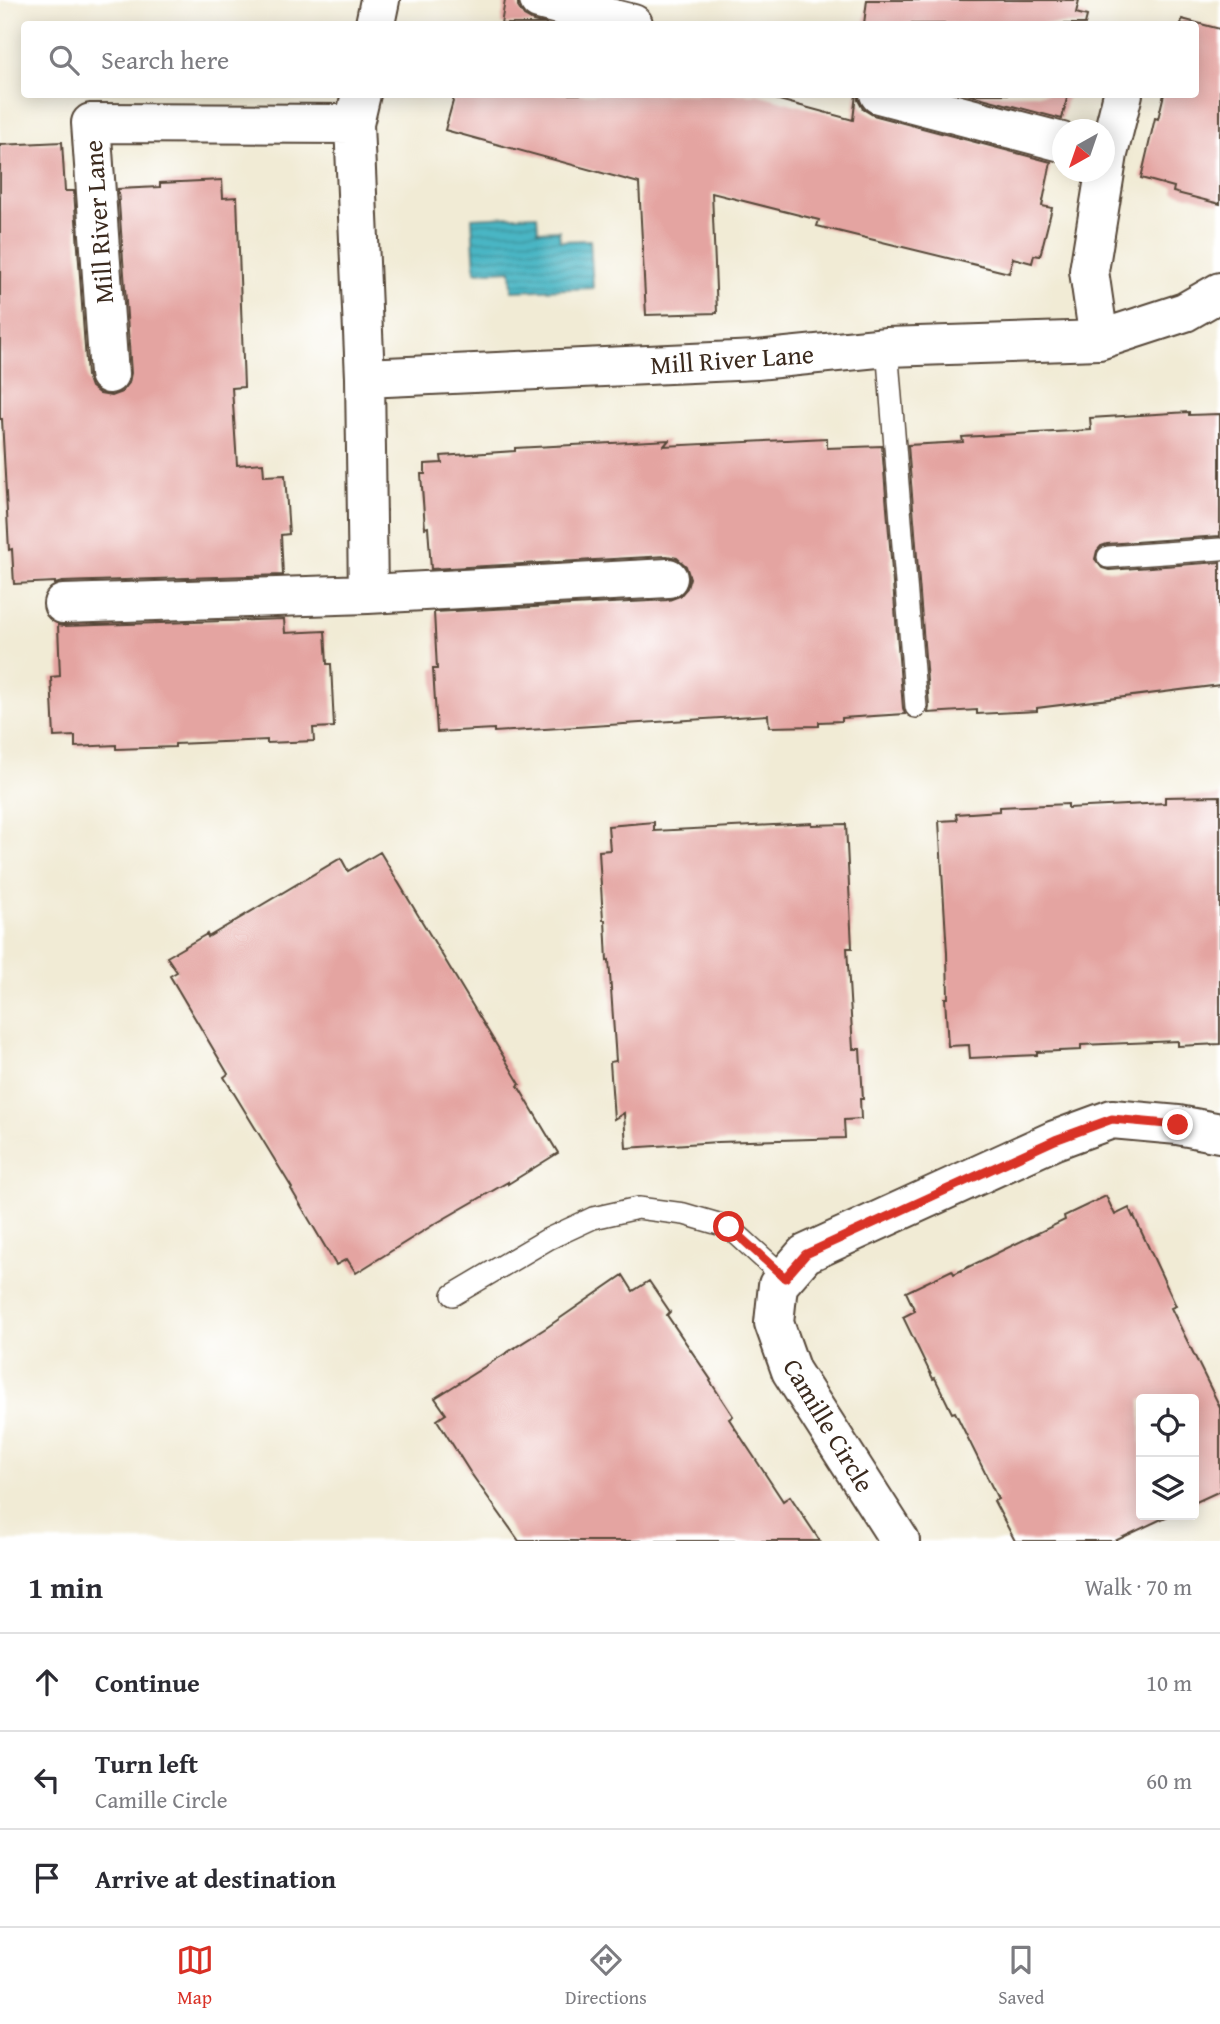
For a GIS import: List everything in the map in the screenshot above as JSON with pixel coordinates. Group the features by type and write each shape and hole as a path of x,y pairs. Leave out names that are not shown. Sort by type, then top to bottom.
{"street":[{"path":"376,21 380,0"},
{"path":"539,0 621,21"},
{"path":"894,98 1052,139"},
{"path":"1115,122 1122,98"},
{"name":"Mill River Lane","path":"109,374 91,123 358,109 368,594"},
{"path":"1099,340 1089,271 1102,182"},
{"name":"Mill River Lane","path":"365,378 757,360 887,347 1099,340 1185,312 1220,292"},
{"path":"63,604 368,594 668,578"},
{"name":"Camille Circle","path":"900,1541 791,1371 774,1323 778,1285 806,1254 1055,1140 1112,1119 1178,1125 1220,1133"}],"lane":[{"path":"887,347 916,707"},
{"path":"1108,557 1220,550"},
{"path":"453,1295 548,1239 593,1218 638,1208 684,1214 729,1227 785,1278"}],"water":[{"path":"537,215 538,231 559,230 560,241 590,240 593,288 512,291 511,270 475,272 472,218"}],"building":[{"path":"505,0 518,0 518,7 524,16 533,21 502,21"},
{"path":"867,0 1079,0 1076,13 1087,16 1086,21 864,21"},
{"path":"1199,23 1220,29 1220,204 1173,192 1174,187 1141,178 1155,118 1158,119 1163,98 1199,98"},
{"path":"454,98 772,98 853,120 856,98 858,98 863,109 873,115 1051,162 1042,206 1052,208 1040,256 1034,255 1032,263 1013,258 1009,273 817,226 819,220 712,193 717,313 646,315 639,183 445,130"},
{"path":"982,98 1067,98 1062,119"},
{"path":"62,142 65,191 74,191 87,376 91,387 100,394 111,396 122,392 129,383 131,373 118,189 160,187 160,183 222,180 223,198 237,197 244,387 232,388 237,465 263,463 264,476 285,475 289,534 281,535 283,575 14,584 12,549 9,550 0,419 0,145"},
{"path":"1189,412 1189,415 1220,414 1220,536 1107,544 1097,551 1095,559 1102,568 1109,570 1220,562 1220,685 1037,708 1037,711 977,714 977,710 928,713 908,445 963,442 962,437 1091,430 1090,418"},
{"path":"827,438 827,448 882,446 905,714 842,718 842,721 819,722 819,726 769,727 768,715 494,732 494,729 437,732 433,669 437,669 434,612 669,600 680,596 687,588 690,578 686,566 677,558 667,556 431,569 421,474 425,474 425,464 442,463 441,456 515,451 515,448 669,440 664,446"},
{"path":"284,619 285,633 325,631 327,664 331,664 334,727 313,728 314,741 267,743 267,740 116,749 116,745 75,747 75,736 54,737 51,677 60,676 58,625"},
{"path":"1220,796 1220,1044 1178,1046 1178,1041 1081,1045 1081,1050 970,1058 969,1045 948,1046 945,998 948,998 947,953 939,821 957,820 956,814 1000,811 1000,807 1068,804 1068,808 1165,803 1165,797"},
{"path":"654,822 654,831 812,823 846,824 852,948 847,948 853,1049 860,1049 863,1099 860,1099 861,1119 844,1120 845,1138 626,1148 624,1113 614,1119 610,1062 616,1061 599,851 610,850 608,826"},
{"path":"380,852 520,1084 518,1086 558,1153 356,1273 347,1259 336,1265 224,1077 228,1074 170,976 177,972 167,957 207,934 208,937 341,858 348,871"},
{"path":"1106,1196 1115,1215 1129,1208 1176,1306 1171,1308 1220,1407 1220,1491 1199,1501 1199,1394 1136,1394 1136,1520 1159,1520 1115,1541 1015,1541 994,1501 998,1499 955,1412 952,1413 935,1378 933,1379 903,1317 915,1311 906,1292 952,1270 954,1274 1065,1220 1064,1216"},
{"path":"623,1275 633,1291 649,1281 670,1312 667,1315 733,1416 729,1419 783,1501 790,1496 820,1541 519,1541 437,1420 446,1414 435,1398 546,1328"}],"route":[{"path":"729,1227 785,1278 806,1254 1055,1140 1112,1119 1178,1125"}]}
